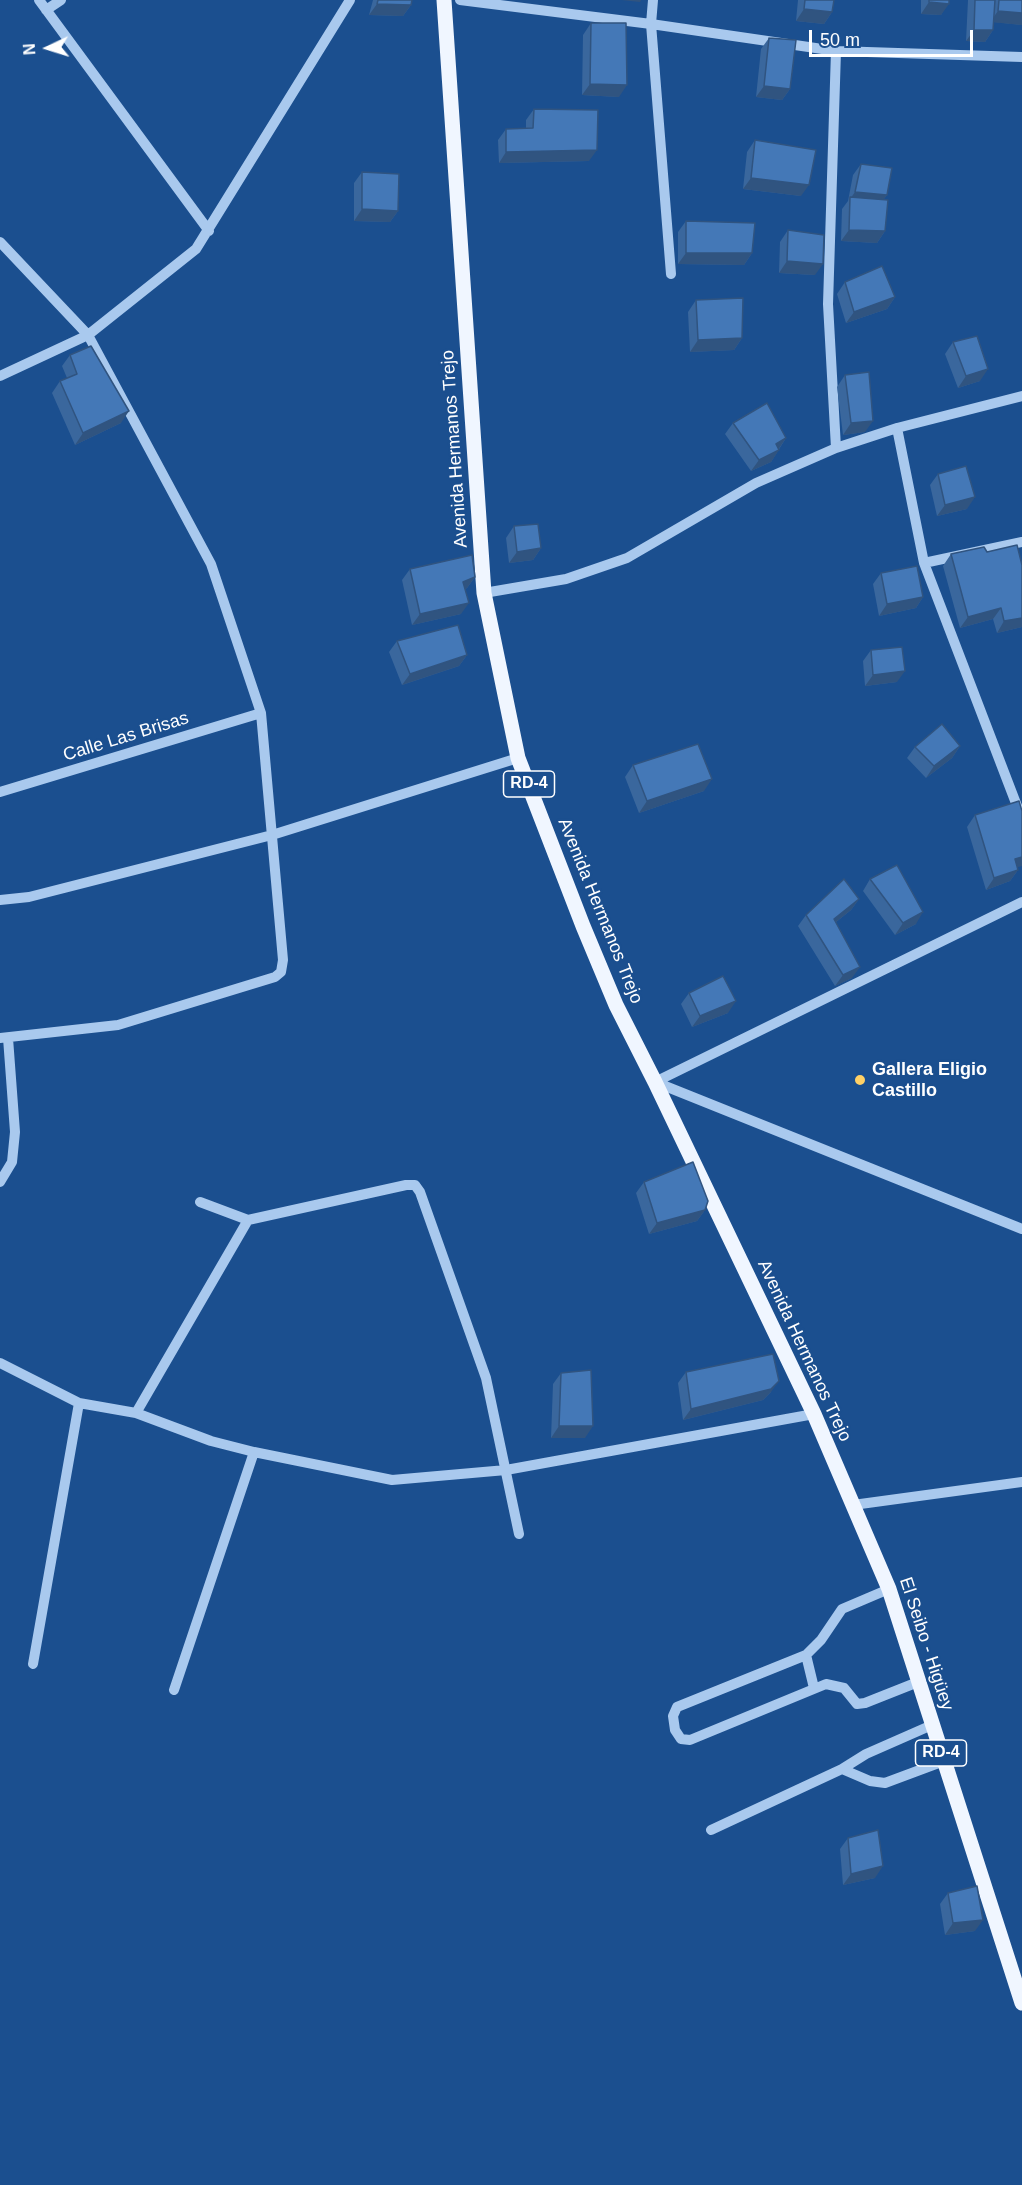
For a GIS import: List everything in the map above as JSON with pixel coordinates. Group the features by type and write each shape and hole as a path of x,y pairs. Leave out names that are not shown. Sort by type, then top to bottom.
{"main road":[{"name":"Avenida Hermanos Trejo","path":"444,0 484,593 518,758 607,985 814,1414 853,1506"},
{"name":"El Seibo - Higüey","path":"853,1506 888,1589 1022,2003"}],"street":[{"path":"39,0 208,231"},
{"path":"46,10 61,0"},
{"path":"0,376 88,335 196,249 350,0"},
{"path":"460,0 651,24 836,51 1022,57"},
{"path":"653,0 651,24 671,274"},
{"path":"836,51 828,304 836,448"},
{"path":"0,242 88,335 210,564 261,713 284,960 281,972 274,977 118,1025 4,1038 15,1132 12,1162 0,1182"},
{"path":"484,593 566,579 627,558 756,483 836,448 897,428 1022,396"},
{"path":"897,428 924,563 1022,819"},
{"path":"924,563 1022,542"},
{"name":"Calle Las Brisas","path":"0,792 261,713"},
{"path":"0,900 29,897 272,834 518,758"},
{"path":"655,1082 1022,902"},
{"path":"655,1082 1022,1228"},
{"path":"201,1202 248,1220 406,1185 415,1185 420,1192 486,1378 519,1534"},
{"path":"136,1413 248,1220"},
{"path":"0,1362 79,1403 136,1413 211,1441 254,1452 392,1480 506,1470 814,1414"},
{"path":"33,1664 79,1403"},
{"path":"174,1690 254,1452"},
{"path":"853,1506 1022,1482"},
{"path":"888,1589 842,1610 822,1640 806,1655 677,1707 673,1716 675,1730 681,1739 690,1740 826,1684 844,1688 857,1704 918,1682"},
{"path":"806,1655 814,1688"},
{"path":"711,1830 842,1769 866,1754 932,1725"},
{"path":"842,1769 870,1781 885,1783 944,1761"}],"building":[{"path":"378,0 412,0 411,5 377,4"},
{"path":"805,0 834,0 832,12 804,9"},
{"path":"929,0 949,0 949,4 929,2"},
{"path":"975,0 995,0 993,30 974,30"},
{"path":"999,0 1022,0 1022,13 998,11"},
{"path":"591,23 626,23 627,85 590,84"},
{"path":"769,38 796,40 790,89 764,86"},
{"path":"534,109 598,110 597,150 506,152 506,129 533,128"},
{"path":"755,140 816,150 809,185 751,178"},
{"path":"861,164 892,168 887,195 855,192"},
{"path":"362,172 399,174 398,211 362,209"},
{"path":"850,197 888,200 885,231 849,230"},
{"path":"686,221 755,223 752,253 686,253"},
{"path":"788,230 824,235 823,264 787,261"},
{"path":"882,266 895,297 854,312 845,282"},
{"path":"743,298 742,338 698,340 696,300"},
{"path":"977,336 988,369 966,376 953,342"},
{"path":"91,346 129,411 83,433 60,381 77,374 70,355"},
{"path":"869,372 873,421 851,423 845,375"},
{"path":"767,403 786,438 776,444 779,450 759,460 733,423"},
{"path":"966,466 975,497 945,505 938,474"},
{"path":"538,524 541,548 517,552 514,526"},
{"path":"1017,545 1022,565 1022,618 1004,621 1001,608 968,617 951,554 984,547 987,552"},
{"path":"472,555 475,577 463,582 469,603 420,614 410,569"},
{"path":"917,566 923,597 887,604 881,573"},
{"path":"458,625 467,655 410,674 397,641"},
{"path":"902,647 905,671 873,675 871,650"},
{"path":"942,724 960,746 934,766 915,747"},
{"path":"698,744 712,779 647,801 633,765"},
{"path":"1019,801 1022,811 1022,857 1015,859 1018,870 994,878 975,815"},
{"path":"897,865 923,912 903,923 870,879"},
{"path":"844,879 859,899 834,919 860,967 843,975 806,915"},
{"path":"723,976 736,1001 700,1016 689,993"},
{"path":"693,1162 708,1201 705,1210 657,1223 644,1182"},
{"path":"773,1354 779,1381 771,1389 691,1409 686,1372"},
{"path":"591,1370 593,1426 559,1426 561,1373"},
{"path":"878,1830 883,1866 851,1874 848,1838"},
{"path":"977,1886 983,1920 953,1923 948,1893"}],"place":[{"name":"Gallera Eligio Castillo","path":"860,1080"}]}
